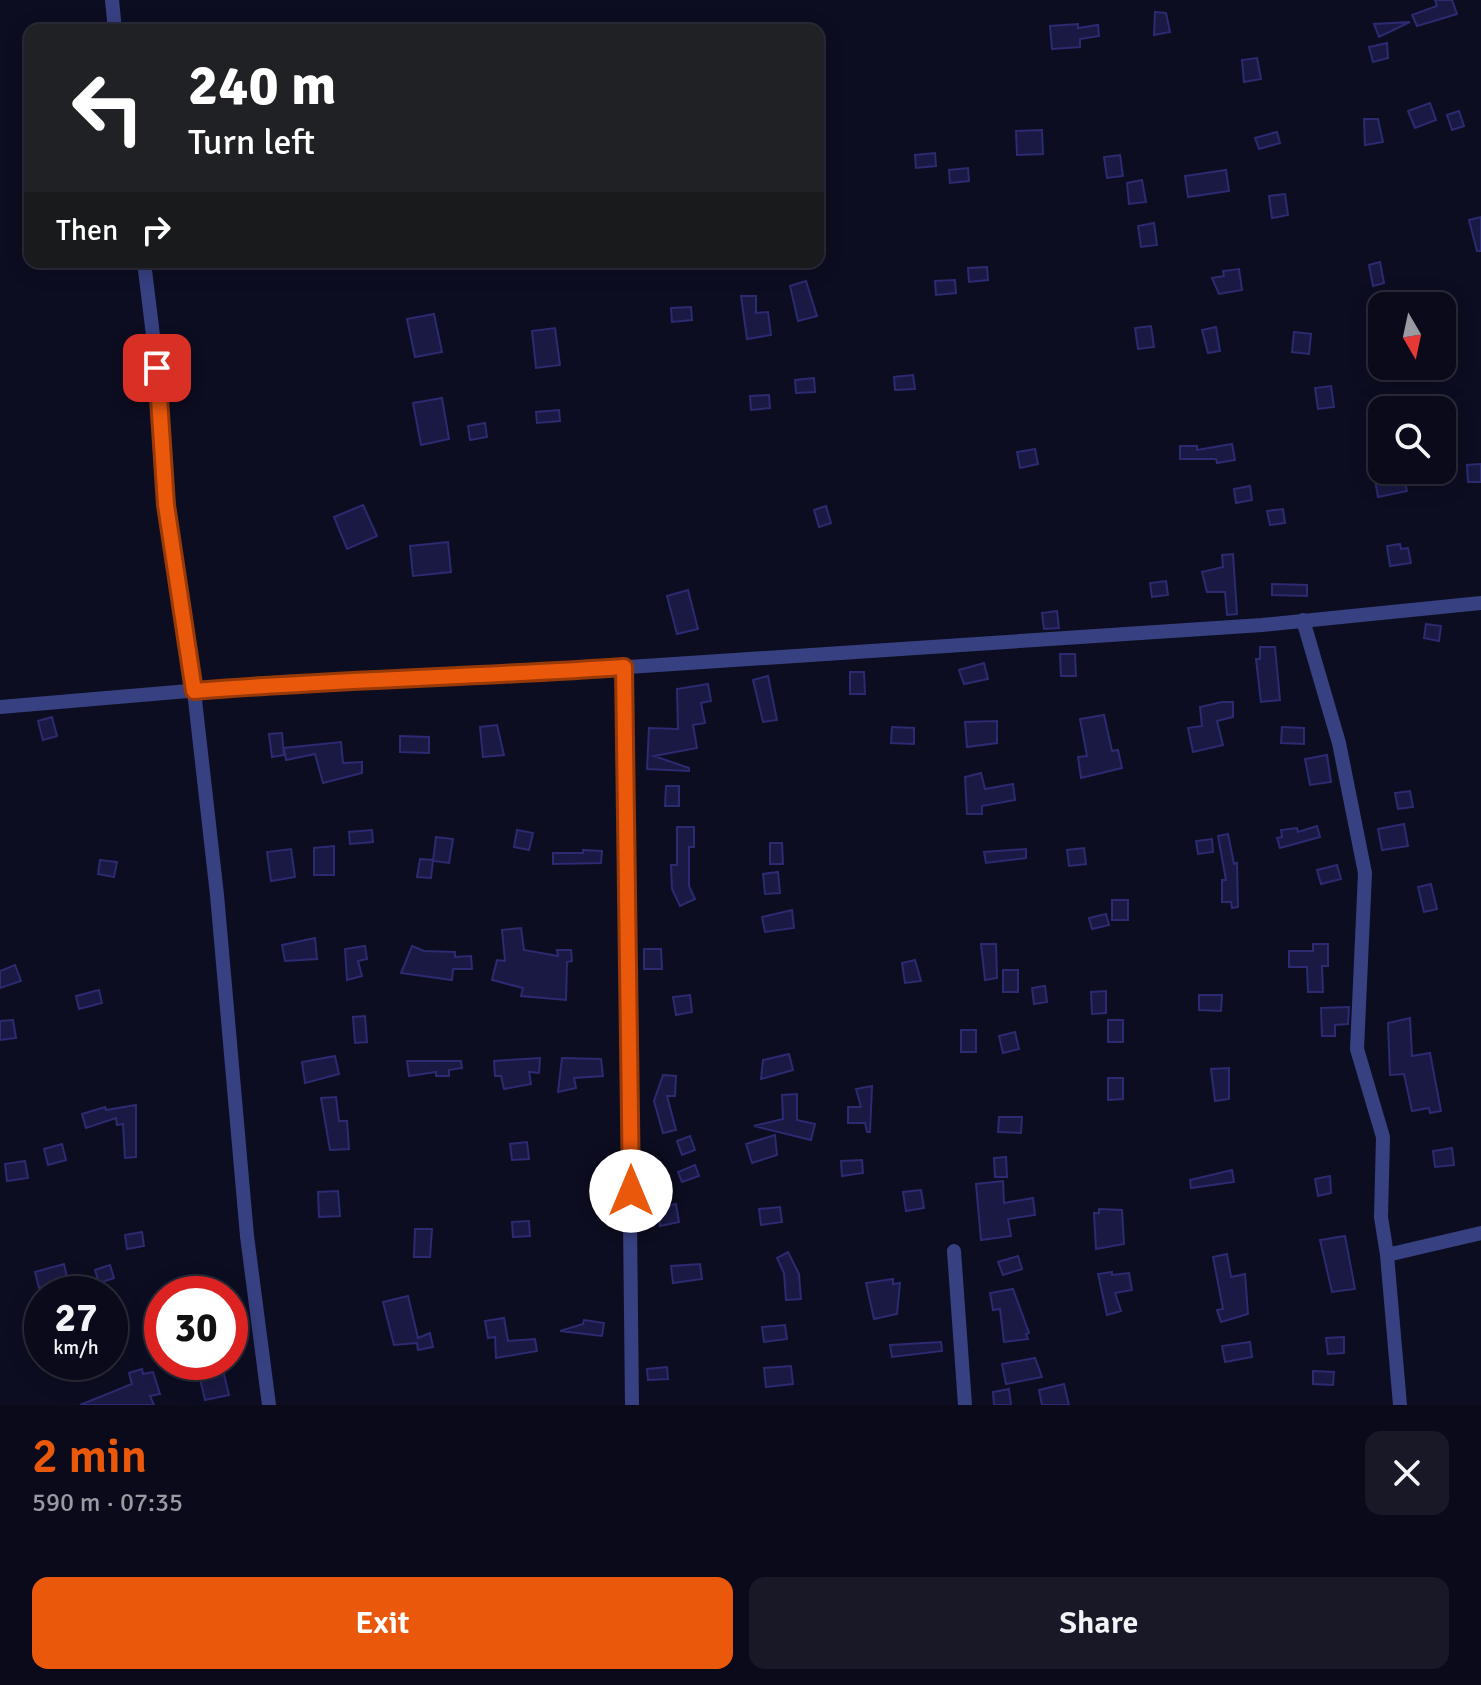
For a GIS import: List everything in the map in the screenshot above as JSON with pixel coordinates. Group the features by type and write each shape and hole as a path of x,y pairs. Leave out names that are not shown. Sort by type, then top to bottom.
{"street":[{"path":"112,0 114,24"},
{"path":"145,268 157,368 166,505 194,691 217,895 247,1236 269,1405"},
{"path":"0,707 293,682 479,677 1303,620 1481,603"},
{"path":"1303,620 1339,743 1365,873 1357,1049 1383,1137 1381,1217 1400,1405"},
{"path":"624,667 632,1405"},
{"path":"1387,1255 1481,1233"},
{"path":"954,1251 965,1405"}],"building":[{"path":"1435,0 1452,0 1457,14 1417,26 1412,15 1437,6"},
{"path":"1155,12 1166,13 1170,32 1154,35"},
{"path":"1410,22 1379,37 1374,24"},
{"path":"1078,24 1078,28 1098,25 1099,36 1080,39 1080,47 1052,49 1050,26"},
{"path":"1387,43 1388,58 1373,62 1369,47"},
{"path":"1257,58 1261,79 1244,82 1242,60"},
{"path":"1430,103 1436,120 1415,128 1408,111"},
{"path":"1459,111 1464,126 1452,130 1447,115"},
{"path":"1364,119 1378,119 1383,142 1365,145"},
{"path":"1042,130 1043,154 1017,155 1016,131"},
{"path":"1277,132 1280,143 1259,149 1255,138"},
{"path":"935,153 936,166 916,168 915,155"},
{"path":"1120,155 1123,176 1107,178 1104,157"},
{"path":"968,168 969,181 950,183 949,170"},
{"path":"1226,170 1229,191 1188,197 1185,176"},
{"path":"1142,180 1146,202 1129,204 1127,183"},
{"path":"1285,194 1288,215 1272,218 1269,196"},
{"path":"1481,217 1481,251 1477,251 1469,220"},
{"path":"1154,223 1157,245 1141,247 1138,226"},
{"path":"1380,262 1384,283 1373,286 1369,265"},
{"path":"987,267 988,280 969,282 968,268"},
{"path":"1239,269 1242,290 1219,294 1212,278 1224,276 1223,271"},
{"path":"955,280 956,293 936,295 935,281"},
{"path":"806,281 817,316 798,321 790,286"},
{"path":"741,296 756,296 756,313 768,312 771,335 747,339"},
{"path":"691,307 692,320 672,322 671,308"},
{"path":"434,314 442,352 415,357 407,319"},
{"path":"1151,326 1154,347 1138,349 1135,328"},
{"path":"1216,327 1220,351 1208,353 1202,330"},
{"path":"555,328 560,365 536,368 532,331"},
{"path":"1294,332 1311,334 1309,354 1292,352"},
{"path":"913,375 915,389 895,390 894,377"},
{"path":"814,378 815,392 796,393 795,380"},
{"path":"1331,386 1334,407 1318,409 1315,388"},
{"path":"769,395 770,408 751,410 750,396"},
{"path":"442,398 449,439 421,445 413,403"},
{"path":"559,410 560,421 537,423 536,412"},
{"path":"485,423 487,437 470,440 468,426"},
{"path":"1232,444 1235,460 1217,463 1216,459 1180,459 1180,446 1197,446 1197,450"},
{"path":"1035,449 1038,464 1020,468 1017,452"},
{"path":"1481,464 1481,482 1468,482 1467,465"},
{"path":"1376,484 1405,484 1407,491 1378,497"},
{"path":"1250,486 1252,500 1236,503 1234,489"},
{"path":"363,505 377,536 347,549 334,517"},
{"path":"826,506 831,523 819,527 814,510"},
{"path":"1283,509 1285,523 1270,525 1267,511"},
{"path":"448,542 451,572 413,576 410,546"},
{"path":"1400,544 1401,549 1408,548 1411,563 1390,566 1387,546"},
{"path":"1233,554 1237,614 1227,615 1225,592 1207,592 1202,572 1223,567 1222,555"},
{"path":"1166,581 1168,595 1152,597 1150,583"},
{"path":"1272,584 1307,585 1307,596 1272,595"},
{"path":"688,590 698,629 677,634 667,596"},
{"path":"1057,611 1059,628 1044,629 1042,613"},
{"path":"1426,624 1441,626 1439,641 1424,638"},
{"path":"1260,647 1275,647 1280,700 1261,702 1256,659 1260,659"},
{"path":"1060,654 1075,654 1076,676 1061,676"},
{"path":"984,663 988,679 964,684 959,670"},
{"path":"850,672 864,672 865,694 850,694"},
{"path":"768,676 777,720 763,722 753,680"},
{"path":"708,684 711,701 701,703 705,723 693,725 697,748 654,756 689,768 689,771 647,769 649,728 678,729 677,689"},
{"path":"1233,702 1233,717 1217,721 1223,745 1193,752 1188,728 1202,726 1200,707"},
{"path":"1104,715 1112,751 1118,750 1122,768 1081,778 1078,757 1087,756 1080,719"},
{"path":"52,717 57,736 43,740 38,721"},
{"path":"997,721 997,743 967,747 965,722"},
{"path":"497,725 504,755 483,757 480,727"},
{"path":"892,727 914,728 914,744 891,743"},
{"path":"1282,727 1304,728 1304,744 1281,743"},
{"path":"282,733 284,755 272,757 269,734"},
{"path":"400,736 429,737 429,753 400,752"},
{"path":"341,742 343,763 362,762 362,773 323,783 315,754 286,760 284,748"},
{"path":"1327,755 1331,782 1310,785 1305,759"},
{"path":"981,773 985,789 1013,784 1015,800 982,806 982,814 967,814 965,777"},
{"path":"666,786 679,786 679,806 665,806"},
{"path":"1410,791 1413,807 1398,809 1395,793"},
{"path":"1404,824 1408,846 1382,850 1378,829"},
{"path":"1317,826 1320,837 1280,848 1277,838 1282,837 1281,830 1297,828 1298,832"},
{"path":"677,827 694,827 694,847 689,847 689,886 695,899 680,906 672,889 671,865 677,865"},
{"path":"372,830 373,842 350,844 349,832"},
{"path":"517,830 533,833 529,850 514,847"},
{"path":"1228,834 1234,864 1237,863 1238,907 1232,908 1231,902 1222,902 1222,880 1226,880 1218,836"},
{"path":"436,837 453,839 449,863 433,861"},
{"path":"1212,839 1213,852 1198,854 1196,841"},
{"path":"770,843 782,843 783,864 770,864"},
{"path":"334,846 334,875 314,875 314,848"},
{"path":"1084,848 1086,864 1069,866 1067,850"},
{"path":"291,849 295,877 271,881 267,852"},
{"path":"1026,849 1026,858 986,863 984,852"},
{"path":"583,850 602,851 601,863 553,864 553,853 583,853"},
{"path":"420,859 433,860 431,878 417,877"},
{"path":"100,860 117,862 114,877 98,874"},
{"path":"1337,865 1341,879 1321,884 1317,870"},
{"path":"778,872 780,893 765,894 763,874"},
{"path":"1431,884 1437,909 1424,912 1418,887"},
{"path":"1112,900 1128,900 1128,920 1112,920"},
{"path":"792,910 794,928 765,932 762,917"},
{"path":"1106,914 1109,925 1092,929 1089,918"},
{"path":"521,928 524,950 558,956 557,950 571,950 572,961 567,962 566,1000 521,996 523,988 492,980 497,960 505,961 502,930"},
{"path":"315,938 317,959 285,961 282,945"},
{"path":"981,944 996,944 997,978 985,980"},
{"path":"1313,944 1328,944 1328,966 1322,966 1323,992 1308,992 1307,967 1289,967 1289,951 1313,951"},
{"path":"365,946 367,959 358,961 362,976 347,980 345,949"},
{"path":"412,946 424,951 455,952 455,957 471,956 472,969 453,969 452,980 401,973"},
{"path":"644,949 661,949 662,969 644,969"},
{"path":"915,960 921,981 905,983 902,963"},
{"path":"15,965 21,981 0,988 0,971"},
{"path":"1003,970 1018,970 1018,992 1003,992"},
{"path":"1045,986 1047,1002 1034,1004 1032,988"},
{"path":"99,990 102,1003 79,1009 76,996"},
{"path":"1106,991 1106,1013 1092,1014 1091,992"},
{"path":"690,995 692,1012 676,1015 673,997"},
{"path":"1199,995 1222,995 1221,1011 1199,1010"},
{"path":"1349,1007 1348,1024 1335,1025 1335,1036 1322,1036 1321,1008"},
{"path":"365,1016 367,1042 355,1043 353,1017"},
{"path":"1410,1018 1412,1056 1430,1053 1441,1111 1430,1113 1429,1108 1412,1111 1404,1074 1390,1075 1388,1023"},
{"path":"13,1020 16,1038 0,1040 0,1021"},
{"path":"1108,1020 1123,1020 1123,1042 1108,1042"},
{"path":"961,1030 976,1030 976,1052 961,1052"},
{"path":"1015,1032 1019,1049 1003,1053 999,1036"},
{"path":"789,1054 793,1070 761,1079 763,1060"},
{"path":"335,1056 339,1074 305,1083 302,1062"},
{"path":"540,1058 539,1073 529,1072 531,1084 504,1089 501,1076 495,1076 494,1061"},
{"path":"562,1058 601,1059 603,1076 574,1078 576,1088 558,1092"},
{"path":"407,1061 461,1061 462,1068 449,1070 449,1076 436,1076 436,1072 409,1076"},
{"path":"1229,1068 1229,1099 1215,1101 1211,1069"},
{"path":"663,1075 676,1076 675,1096 667,1096 676,1130 663,1133 654,1101"},
{"path":"1108,1078 1123,1078 1123,1099 1108,1100"},
{"path":"872,1086 870,1132 867,1132 865,1123 848,1123 848,1107 861,1107 856,1089"},
{"path":"797,1094 797,1120 815,1124 811,1140 754,1126 783,1119 782,1095"},
{"path":"336,1097 339,1121 347,1121 349,1149 330,1150 321,1098"},
{"path":"136,1105 136,1157 125,1158 123,1124 117,1125 116,1118 86,1128 82,1114 105,1107 106,1110"},
{"path":"999,1117 1022,1117 1021,1133 998,1132"},
{"path":"775,1135 777,1155 752,1163 746,1144"},
{"path":"690,1136 695,1150 682,1155 677,1141"},
{"path":"527,1142 529,1159 512,1160 510,1144"},
{"path":"62,1144 66,1160 48,1165 44,1149"},
{"path":"1452,1148 1454,1165 1435,1167 1433,1151"},
{"path":"1006,1157 1007,1177 995,1177 994,1158"},
{"path":"862,1160 863,1173 842,1176 841,1161"},
{"path":"25,1161 28,1178 7,1181 5,1164"},
{"path":"695,1165 699,1176 682,1182 678,1172"},
{"path":"1232,1170 1234,1182 1191,1188 1190,1180"},
{"path":"1330,1176 1331,1193 1318,1196 1315,1179"},
{"path":"1003,1181 1004,1203 1033,1198 1035,1215 1008,1219 1011,1236 981,1240 976,1184"},
{"path":"921,1190 924,1208 906,1211 903,1192"},
{"path":"338,1191 340,1216 319,1217 318,1192"},
{"path":"676,1204 679,1222 660,1226 657,1208"},
{"path":"780,1207 782,1222 761,1225 759,1209"},
{"path":"1099,1209 1122,1210 1124,1244 1096,1249 1094,1213 1099,1213"},
{"path":"529,1221 530,1236 513,1237 512,1222"},
{"path":"415,1229 432,1229 430,1257 414,1257"},
{"path":"142,1232 144,1246 127,1249 125,1235"},
{"path":"1345,1236 1355,1289 1332,1292 1320,1240"},
{"path":"788,1252 799,1274 801,1299 786,1300 784,1273 777,1258"},
{"path":"1227,1254 1231,1277 1245,1274 1248,1314 1221,1322 1217,1310 1223,1309 1213,1257"},
{"path":"1018,1256 1022,1269 1003,1275 998,1262"},
{"path":"64,1264 67,1276 36,1276 35,1272"},
{"path":"700,1264 702,1279 673,1283 671,1266"},
{"path":"110,1265 113,1276 97,1276 95,1270"},
{"path":"1112,1272 1112,1275 1129,1273 1132,1290 1115,1293 1121,1311 1107,1315 1098,1274"},
{"path":"893,1279 893,1284 900,1283 897,1314 874,1319 866,1283"},
{"path":"1013,1289 1029,1333 1026,1334 1028,1339 1004,1342 1000,1309 993,1310 990,1293"},
{"path":"408,1296 418,1338 430,1333 433,1347 418,1350 417,1343 394,1345 383,1302"},
{"path":"504,1318 508,1341 535,1339 537,1351 496,1358 495,1337 488,1338 485,1321"},
{"path":"584,1320 604,1323 602,1336 560,1331 583,1324"},
{"path":"785,1325 787,1339 764,1342 762,1327"},
{"path":"1344,1337 1344,1353 1328,1354 1326,1338"},
{"path":"941,1342 942,1351 892,1357 890,1345"},
{"path":"1250,1342 1252,1357 1225,1362 1222,1346"},
{"path":"1035,1358 1042,1377 1006,1384 1002,1364"},
{"path":"791,1366 793,1384 766,1387 764,1368"},
{"path":"667,1367 668,1379 648,1380 647,1369"},
{"path":"142,1369 144,1380 156,1380 160,1394 150,1396 154,1405 80,1405 132,1384 129,1373"},
{"path":"1313,1371 1334,1372 1333,1385 1313,1384"},
{"path":"200,1380 225,1380 229,1395 205,1400"},
{"path":"1064,1384 1069,1405 1042,1405 1039,1390"},
{"path":"1009,1389 1011,1405 994,1405 993,1392"}],"route":[{"path":"157,368 166,505 194,691 293,682 479,677 624,667 631,1191"}]}
